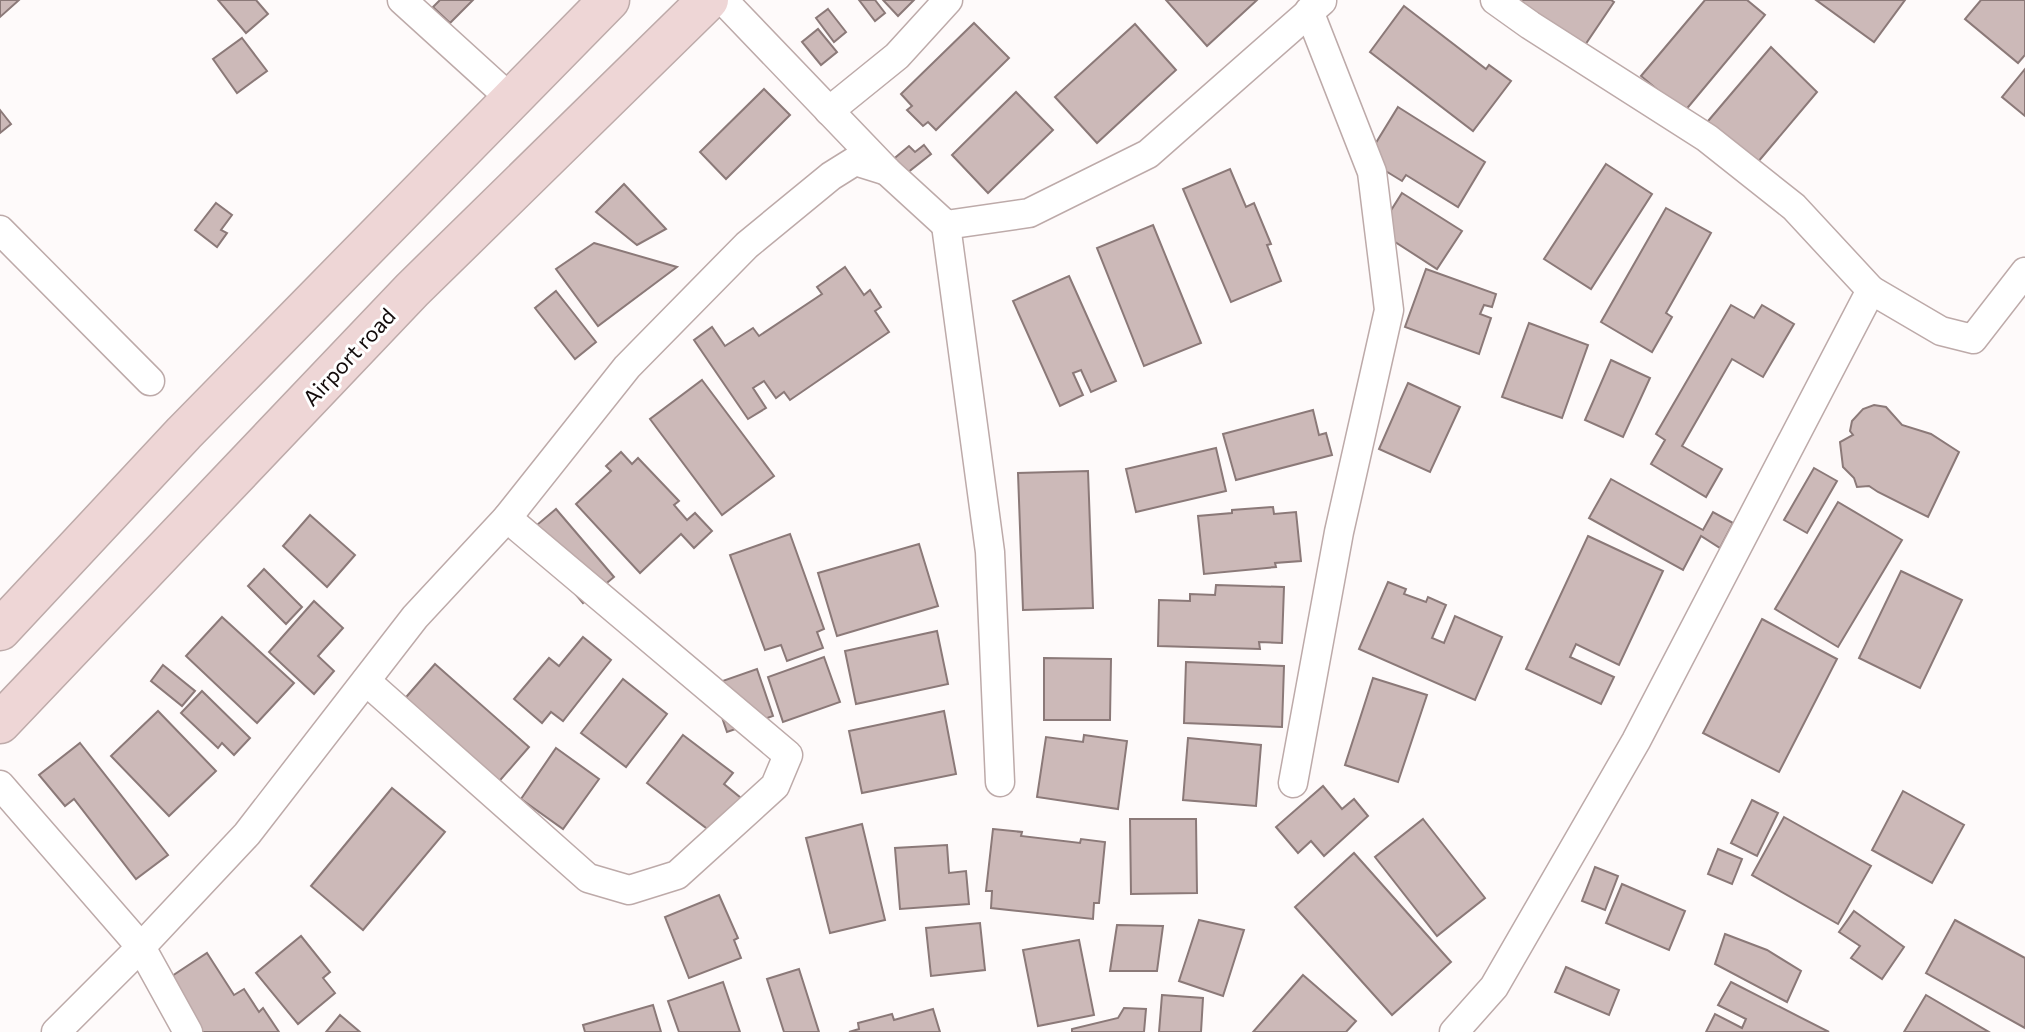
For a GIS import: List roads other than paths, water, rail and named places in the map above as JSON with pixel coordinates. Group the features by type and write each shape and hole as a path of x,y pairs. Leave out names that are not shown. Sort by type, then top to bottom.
{"main road":[{"path":"0,630 184,433 609,0"},
{"name":"Airport road","path":"0,723 412,290 708,0"},
{"path":"282,333 330,378"}],"street":[{"path":"402,0 511,99"},
{"path":"723,0 887,171 946,225 990,552 1000,782"},
{"path":"829,111 897,56 948,0"},
{"path":"1495,0 1707,138 1794,207 1871,290 1941,331 1973,339 2025,272"},
{"path":"946,225 1029,213 1148,154 1316,6 1372,172 1389,310 1339,532 1293,783"},
{"path":"56,1032 247,834 415,617 507,518 627,367 747,245 831,176 855,161 887,171"},
{"path":"0,230 150,381"},
{"path":"1454,1032 1494,987 1636,741 1871,290"},
{"path":"366,681 588,878 629,890 677,875 775,786 788,755 507,518"},
{"path":"0,785 141,947 188,1032"}]}
